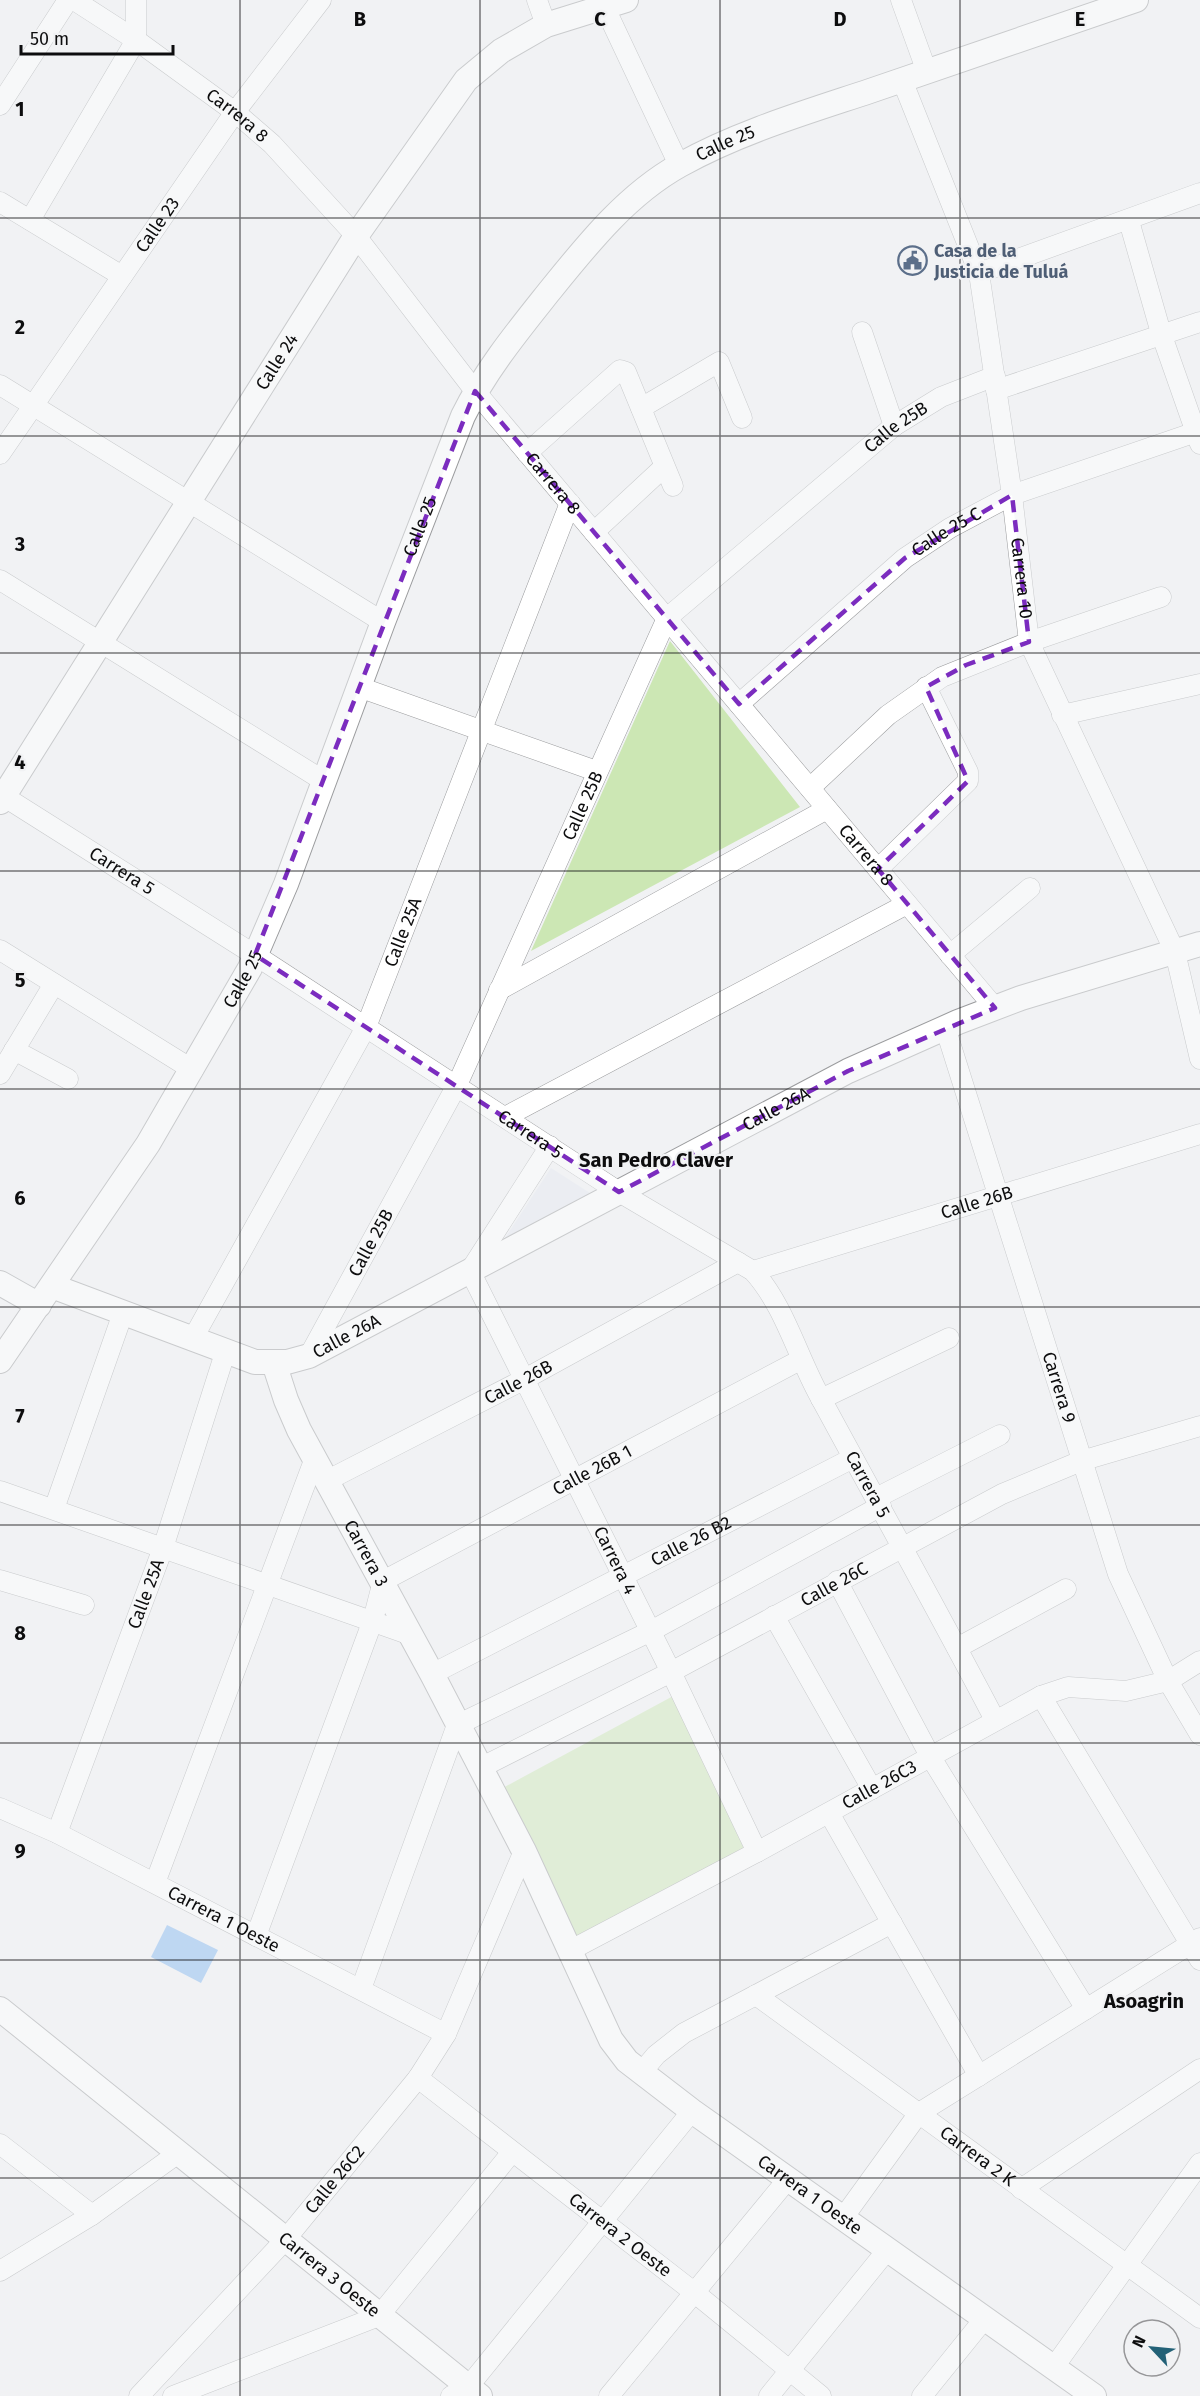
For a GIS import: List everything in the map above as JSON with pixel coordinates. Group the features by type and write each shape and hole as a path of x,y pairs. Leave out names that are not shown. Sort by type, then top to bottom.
{"street":[{"path":"0,105 68,0"},
{"name":"Carrera 8","path":"74,0 136,40 235,112 272,144 356,236 527,453 995,1008"},
{"path":"30,220 136,40 136,0"},
{"name":"Calle 23","path":"0,454 235,112 321,0"},
{"path":"537,0 546,25"},
{"path":"901,0 927,72"},
{"name":"Calle 25","path":"0,1361 148,1144 193,1070 255,955 286,884 383,622 476,391 517,332 584,248 640,192 679,165 718,147 902,80 1136,0"},
{"path":"616,4 679,165"},
{"name":"Calle 24","path":"1,798 356,236 466,80 501,51 546,25 616,4"},
{"name":"Carrera 10","path":"902,80 979,273 1012,495 1029,642 1175,952 1200,1059"},
{"path":"979,273 1129,221 1200,193"},
{"path":"0,202 122,276"},
{"path":"1129,221 1161,333 1198,438"},
{"name":"Calle 25B","path":"309,1356 457,1085 596,771 667,618 894,426 941,397 996,383 1200,322"},
{"path":"862,332 894,426"},
{"path":"641,408 719,362 742,418"},
{"path":"527,453 620,370 626,372 673,486"},
{"path":"0,385 383,622"},
{"name":"Calle 25 C","path":"739,704 906,558 950,528 1012,495 1198,438"},
{"path":"594,532 664,467"},
{"name":"Calle 25A","path":"192,1340 366,1027 570,503"},
{"path":"0,580 324,781"},
{"path":"810,788 888,715 926,687 966,665 1161,597"},
{"path":"1062,715 1200,684"},
{"path":"359,687 596,771"},
{"path":"878,869 968,781 968,772 926,687"},
{"name":"Carrera 5","path":"1,798 255,955 619,1192 746,1266 766,1286 776,1303 800,1360 903,1545 996,1720"},
{"path":"499,990 827,809"},
{"path":"950,955 1030,888"},
{"path":"505,1117 908,904"},
{"name":"Calle 26A","path":"274,1363 309,1356 848,1071 945,1027 995,1008 1200,944"},
{"path":"0,950 193,1070"},
{"path":"0,1074 54,984"},
{"name":"Carrera 9","path":"945,1027 1081,1461 1119,1574 1168,1681 1200,1735"},
{"path":"14,1050 68,1079"},
{"name":"Calle 26B","path":"328,1480 746,1266 999,1198 1200,1134"},
{"path":"470,1270 550,1146"},
{"name":"Carrera 4","path":"470,1270 523,1380 671,1671 757,1852"},
{"path":"0,1283 123,1313 225,1353 255,1362 274,1363"},
{"path":"54,1509 123,1313"},
{"path":"821,1399 949,1338"},
{"name":"Calle 25A","path":"57,1833 163,1548 225,1353"},
{"name":"Calle 26B 1","path":"383,1581 800,1360"},
{"name":"Carrera 3","path":"274,1363 286,1400 315,1458 383,1581 524,1851 569,1951"},
{"name":"Calle 26C","path":"480,1768 671,1671 1002,1494 1081,1461 1200,1426"},
{"path":"361,1989 457,1725 651,1631 1000,1435"},
{"path":"155,1883 315,1458"},
{"name":"Calle 26 B2","path":"432,1674 853,1458"},
{"path":"0,1491 411,1635"},
{"path":"0,1580 84,1605"},
{"path":"256,1936 373,1620 383,1581"},
{"path":"837,1581 930,1756 1086,2009"},
{"path":"957,1648 1066,1589"},
{"path":"774,1616 872,1789"},
{"name":"Calle 26C3","path":"569,1951 757,1852 1041,1696 1068,1687 1126,1691 1168,1681 1200,1661"},
{"path":"843,2218 920,2113 1086,2009 1197,1948 1041,1696"},
{"name":"Carrera 1 Oeste","path":"0,1808 57,1833 446,2034"},
{"path":"829,1813 979,2076"},
{"name":"Calle 26C2","path":"139,2396 285,2240 418,2078 446,2034 524,1851"},
{"path":"641,2073 677,2038 892,1923"},
{"name":"Carrera 1 Oeste","path":"569,1951 611,2040 627,2061 692,2111 1054,2367 1081,2392"},
{"name":"Carrera 2 K","path":"756,1995 1200,2318"},
{"name":"Carrera 3 Oeste","path":"0,2009 379,2316 466,2393"},
{"path":"1021,2188 1200,2069"},
{"name":"Carrera 2 Oeste","path":"418,2078 695,2293 821,2396"},
{"path":"466,2393 692,2111"},
{"path":"0,2144 92,2215"},
{"path":"173,2396 225,2387 379,2316 512,2152"},
{"path":"0,2271 92,2215 177,2154"},
{"path":"1054,2367 1200,2163"},
{"path":"609,2396 788,2179"},
{"path":"769,2396 888,2249"},
{"path":"922,2396 984,2318"}],"highlighted area":[{"path":"475,391 739,704 905,558 1012,495 1029,642 966,665 926,687 968,781 878,869 995,1008 848,1071 619,1192 255,955"}],"shaded area":[{"path":"551,1168 590,1193 505,1238"}],"green space":[{"path":"670,641 800,807 531,951"},
{"path":"675,1695 749,1852 576,1939 499,1790"}],"water":[{"path":"167,1925 218,1950 201,1983 151,1957"}],"place":[{"name":"Casa de la Justicia de Tuluá","path":"913,261"}],"district":[{"name":"San Pedro Claver","path":"656,1160"},
{"name":"Asoagrin","path":"1144,2001"}]}
